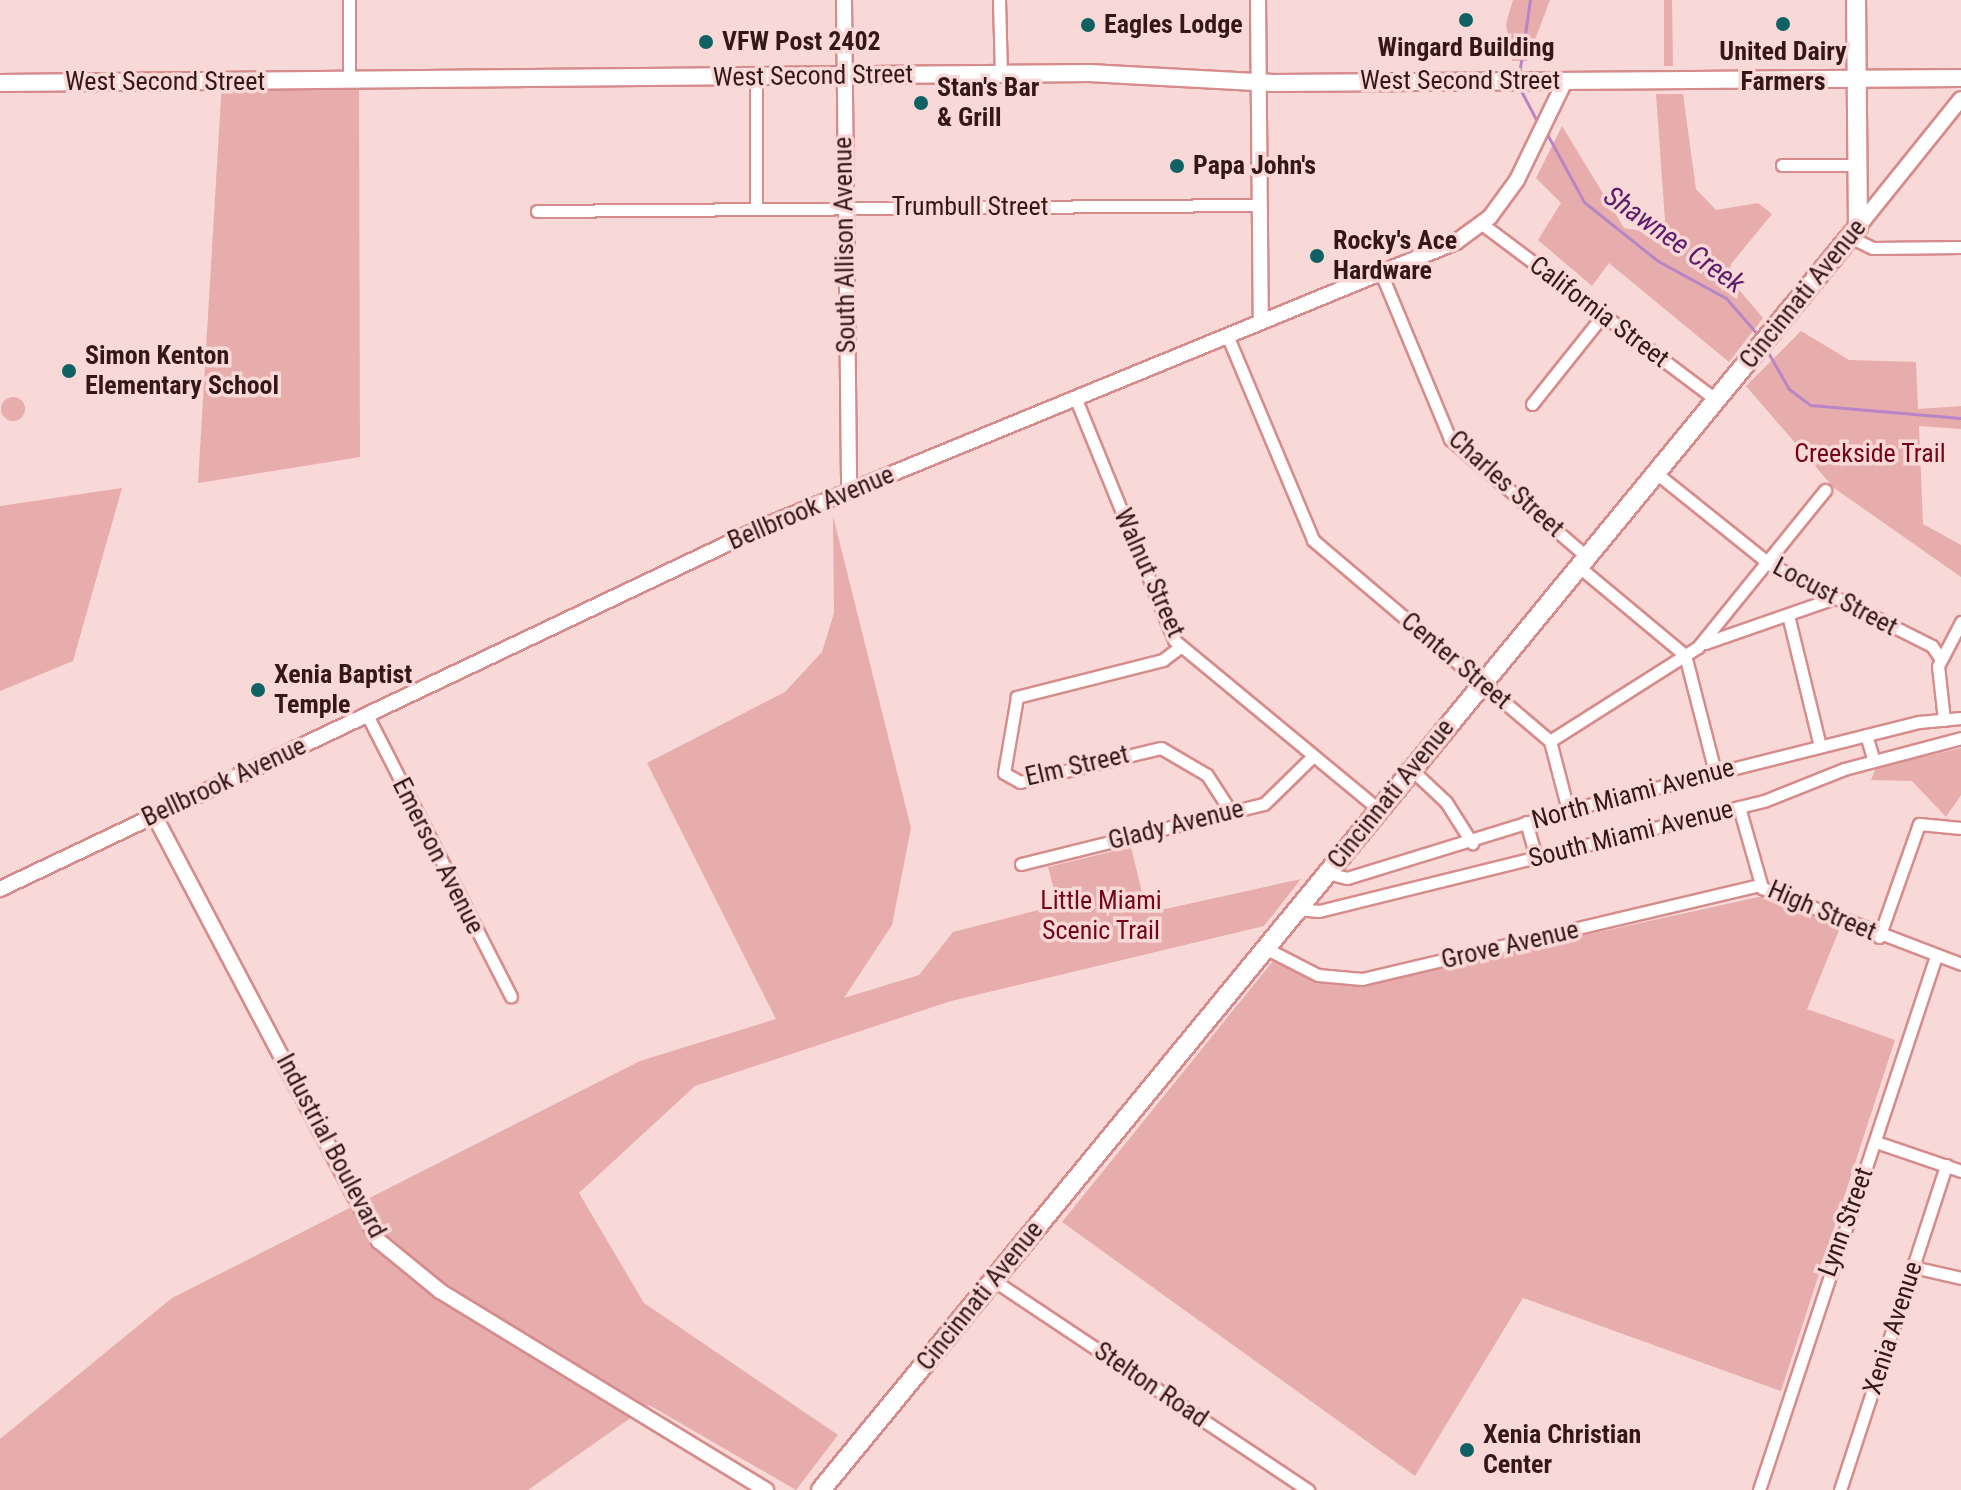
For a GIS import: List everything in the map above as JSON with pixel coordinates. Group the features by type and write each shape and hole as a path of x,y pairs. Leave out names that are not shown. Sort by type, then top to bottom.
{"highway":[{"path":"1854,232 1857,165 1856,0"},
{"name":"Cincinnati Avenue","path":"821,1490 1854,232"}],"main road":[{"name":"West Second Street","path":"0,83 1001,74 1257,82 1961,78"}],"street":[{"path":"349,0 349,81"},
{"name":"South Allison Avenue","path":"844,0 849,490"},
{"path":"999,0 1001,74"},
{"path":"1258,0 1261,322"},
{"path":"756,77 756,209"},
{"path":"1482,224 1538,138 1565,81"},
{"name":"Cincinnati Avenue","path":"1854,232 1961,99"},
{"path":"1782,165 1857,165"},
{"name":"Trumbull Street","path":"537,211 1260,205"},
{"name":"Bellbrook Avenue","path":"0,889 849,490 1381,273 1482,224"},
{"name":"California Street","path":"1482,224 1716,400"},
{"path":"1854,232 1873,248 1961,247"},
{"name":"Charles Street","path":"1381,273 1450,439 1685,655"},
{"path":"1532,404 1603,315"},
{"name":"Center Street","path":"1227,335 1313,540 1550,741"},
{"name":"Walnut Street","path":"1075,397 1180,647 1378,809"},
{"name":"Locust Street","path":"1656,473 1768,563 1932,646 1940,658"},
{"path":"1698,647 1825,490"},
{"path":"1568,810 1550,741 1727,630 1788,615 1834,598"},
{"path":"1788,615 1820,746"},
{"path":"1944,720 1940,658 1961,622"},
{"name":"Elm Street","path":"1180,647 1163,660 1017,697 1004,773 1020,782 1161,748 1207,775 1231,812"},
{"path":"1685,655 1715,772"},
{"name":"Emerson Avenue","path":"367,715 511,996"},
{"name":"North Miami Avenue","path":"1327,873 1347,878 1472,843 1568,810 1866,735 1961,718"},
{"path":"1866,735 1874,761"},
{"name":"South Miami Avenue","path":"1296,909 1319,911 1739,807 1874,761 1961,738"},
{"name":"Glady Avenue","path":"1021,864 1273,800 1313,756"},
{"path":"1411,769 1446,802 1472,843"},
{"name":"High Street","path":"1739,807 1759,885 1879,937 1961,964"},
{"name":"Industrial Boulevard","path":"154,815 379,1241 440,1291 766,1490"},
{"path":"1526,822 1536,857"},
{"path":"1879,937 1919,824 1961,828"},
{"name":"Grove Avenue","path":"1265,948 1318,975 1362,979 1759,885"},
{"name":"Lynn Street","path":"1759,1490 1936,956"},
{"path":"1876,1142 1961,1171"},
{"name":"Xenia Avenue","path":"1840,1490 1946,1165"},
{"path":"1913,1267 1961,1278"},
{"name":"Stelton Road","path":"993,1280 1308,1490"}],"green space":[{"path":"1513,0 1550,0 1527,61 1512,61 1506,24"},
{"path":"1664,0 1672,0 1673,66 1664,66"},
{"path":"222,81 359,81 360,457 198,483"},
{"path":"1656,94 1683,94 1696,189 1716,210 1758,203 1772,214 1731,264 1729,278 1763,318 1729,362 1609,263 1592,286 1538,240 1561,203 1536,178 1562,126 1624,228 1666,235"},
{"name":"Creekside Trail","path":"1801,331 1849,360 1916,362 1918,409 1961,406 1961,429 1919,426 1923,524 1961,545 1961,577 1834,488 1746,386"},
{"path":"13,397 21,401 25,409 21,417 13,421 5,417 1,409 5,401"},
{"path":"122,488 73,661 0,691 0,506"},
{"name":"Little Miami Scenic Trail","path":"833,516 911,828 892,925 844,998 919,975 953,932 1058,905 1048,867 1131,847 1147,913 1301,879 1264,926 951,1001 695,1086 579,1193 644,1303 838,1435 796,1490 649,1405 528,1490 0,1490 0,1439 172,1298 640,1061 776,1019 647,763 785,692 822,652 834,613"},
{"path":"1961,748 1961,795 1946,817 1912,781 1871,780 1876,768"},
{"path":"1763,896 1840,928 1807,1009 1895,1040 1781,1391 1523,1298 1415,1476 1062,1222 1273,961 1318,983 1354,986"}],"waterway":[{"name":"Shawnee Creek","path":"1519,75 1530,0"},
{"name":"Shawnee Creek","path":"1519,87 1539,125"},
{"name":"Shawnee Creek","path":"1547,134 1584,202 1658,261 1726,298 1758,335"},
{"name":"Shawnee Creek","path":"1766,349 1789,389 1810,405 1961,418"}],"place":[{"name":"Wingard Building","path":"1466,20"},
{"name":"United Dairy Farmers","path":"1783,24"},
{"name":"Eagles Lodge","path":"1088,25"},
{"name":"VFW Post 2402","path":"706,42"},
{"name":"Stan's Bar & Grill","path":"921,103"},
{"name":"Papa John's","path":"1177,166"},
{"name":"Rocky's Ace Hardware","path":"1317,256"},
{"name":"Simon Kenton Elementary School","path":"69,371"},
{"name":"Xenia Baptist Temple","path":"258,690"},
{"name":"Xenia Christian Center","path":"1467,1450"}]}
